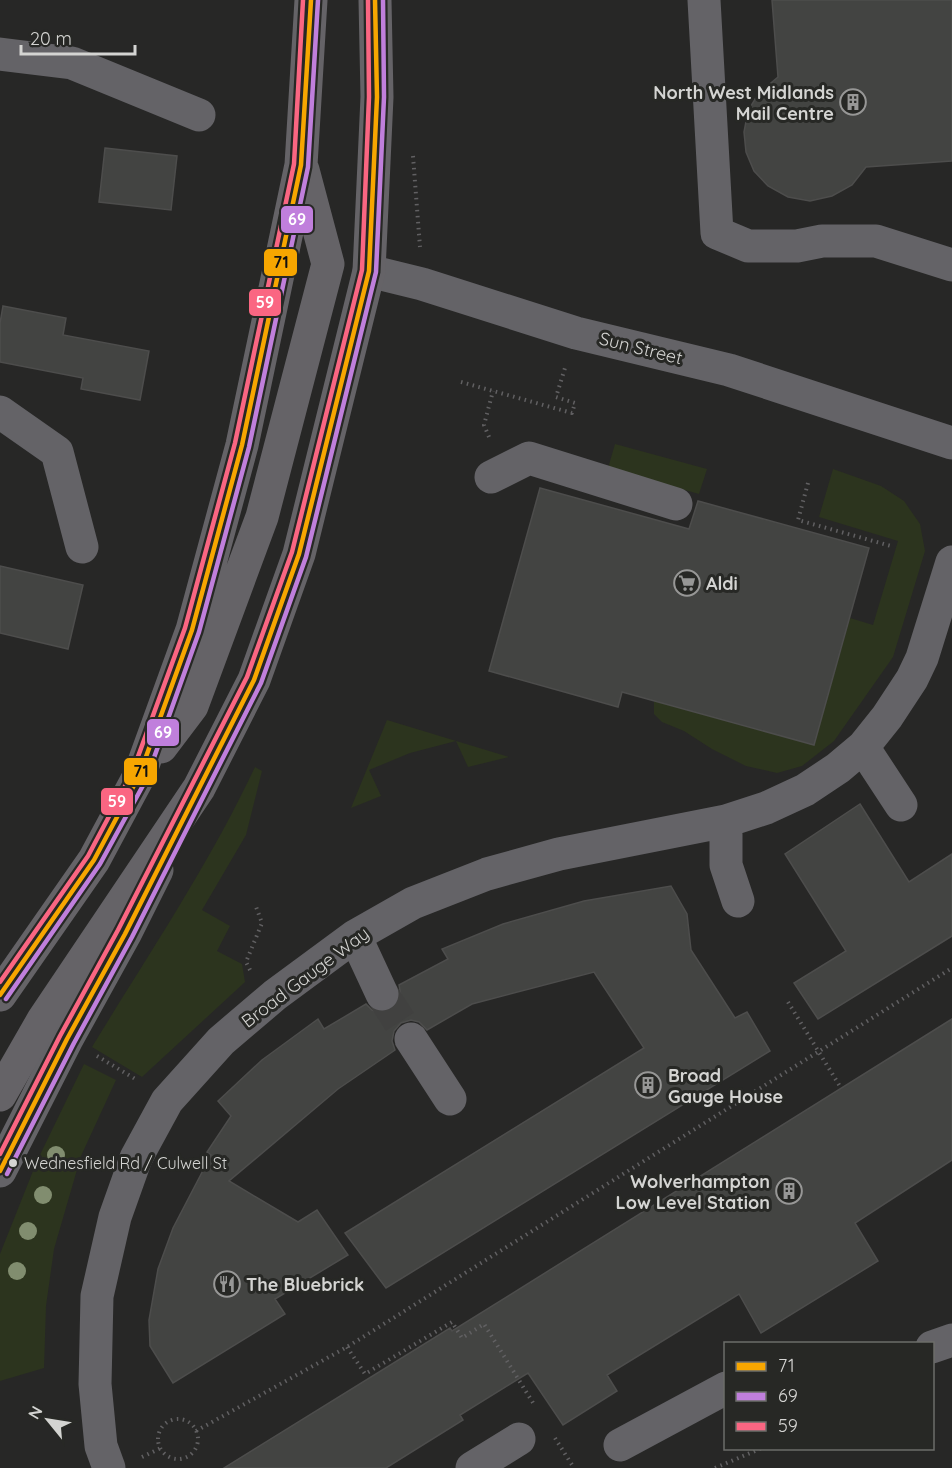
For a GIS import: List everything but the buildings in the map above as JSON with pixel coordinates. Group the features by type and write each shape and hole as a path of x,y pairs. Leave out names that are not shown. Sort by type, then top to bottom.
{"main road":[{"path":"0,995 94,860 139,776 192,630 242,445 302,165 311,0"},
{"path":"0,1095 43,1020 199,788 254,680 299,555 369,271 376,97 375,0"},
{"path":"139,776 192,706 258,528 328,264 302,165"},
{"name":"Sun Street","path":"328,264 369,271"}],"street":[{"path":"704,0 717,233 748,246 797,246 822,241 876,241 952,265"},
{"path":"0,54 72,63 199,115"},
{"name":"Sun Street","path":"369,271 422,284 576,333 729,370 952,443"},
{"path":"0,412 57,452 82,547"},
{"path":"498,473 529,458 676,504"},
{"name":"Broad Gauge Way","path":"110,1468 101,1446 94,1384 97,1296 115,1217 136,1158 167,1101 221,1041 271,998 355,936 413,903 487,874 559,854 726,821 766,808 805,790 838,768 862,747 887,717 912,679 922,658 952,562"},
{"path":"862,747 901,805"},
{"path":"0,1171 199,788"},
{"path":"726,821 726,866 738,901"},
{"path":"355,936 382,994"},
{"path":"411,1039 450,1100"},
{"path":"934,1347 952,1340"},
{"path":"620,1445 724,1389"},
{"path":"472,1468 519,1439"}],"path":[{"path":"461,382 572,413 575,403 556,397 576,333"},
{"path":"493,391 484,425 498,473"},
{"path":"808,483 798,520 891,546"},
{"path":"255,904 262,922 246,962 271,998"},
{"path":"196,1431 330,1358 952,968"},
{"path":"788,1002 841,1088"},
{"path":"347,1347 365,1374 452,1322 462,1338 484,1324 538,1412"},
{"path":"170,1421 189,1422 196,1431 197,1446 189,1456 170,1457 161,1448 159,1442 161,1430 170,1421"},
{"path":"551,1431 574,1468"},
{"path":"715,1468 760,1450"}],"green space":[{"path":"615,444 707,469 699,494 608,468"},
{"path":"833,469 881,486 904,501 920,524 925,551 893,657 834,741 802,766 777,773 746,766 712,749 684,731 662,722 654,714 654,701 814,745 850,618 873,625 898,541 819,517"},
{"path":"387,720 509,757 468,767 456,741 410,753 369,770 381,796 351,808"},
{"path":"255,767 262,771 246,835 202,910 230,926 217,951 242,964 245,982 142,1077 92,1047 198,874"},
{"path":"84,1064 116,1080 81,1156 54,1249 46,1306 44,1368 0,1381 0,1254 37,1161"}],"tunnel":[{"path":"382,994 411,1039"}],"transit line":[{"name":"59","path":"0,982 88,856 132,773 185,628 235,443 294,164 303,0"},
{"name":"71","path":"0,995 94,860 139,776 192,630 242,445 301,165 311,0"},
{"name":"69","path":"6,999 100,864 146,780 199,632 249,447 308,167 318,0"},
{"name":"59","path":"0,1154 247,677 292,552 362,270 369,97 368,0"},
{"name":"71","path":"0,1171 67,1039 125,934 254,680 299,554 369,271 377,97 375,0"},
{"name":"69","path":"7,1174 74,1043 132,937 261,683 306,557 376,272 384,97 383,0"}],"place":[{"name":"North West Midlands Mail Centre","path":"853,102"},
{"name":"Aldi","path":"687,583"},
{"name":"Broad Gauge House","path":"648,1085"},
{"name":"Wednesfield Rd / Culwell St","path":"13,1163"},
{"name":"Wolverhampton Low Level Station","path":"789,1191"},
{"name":"The Bluebrick","path":"227,1284"}]}
